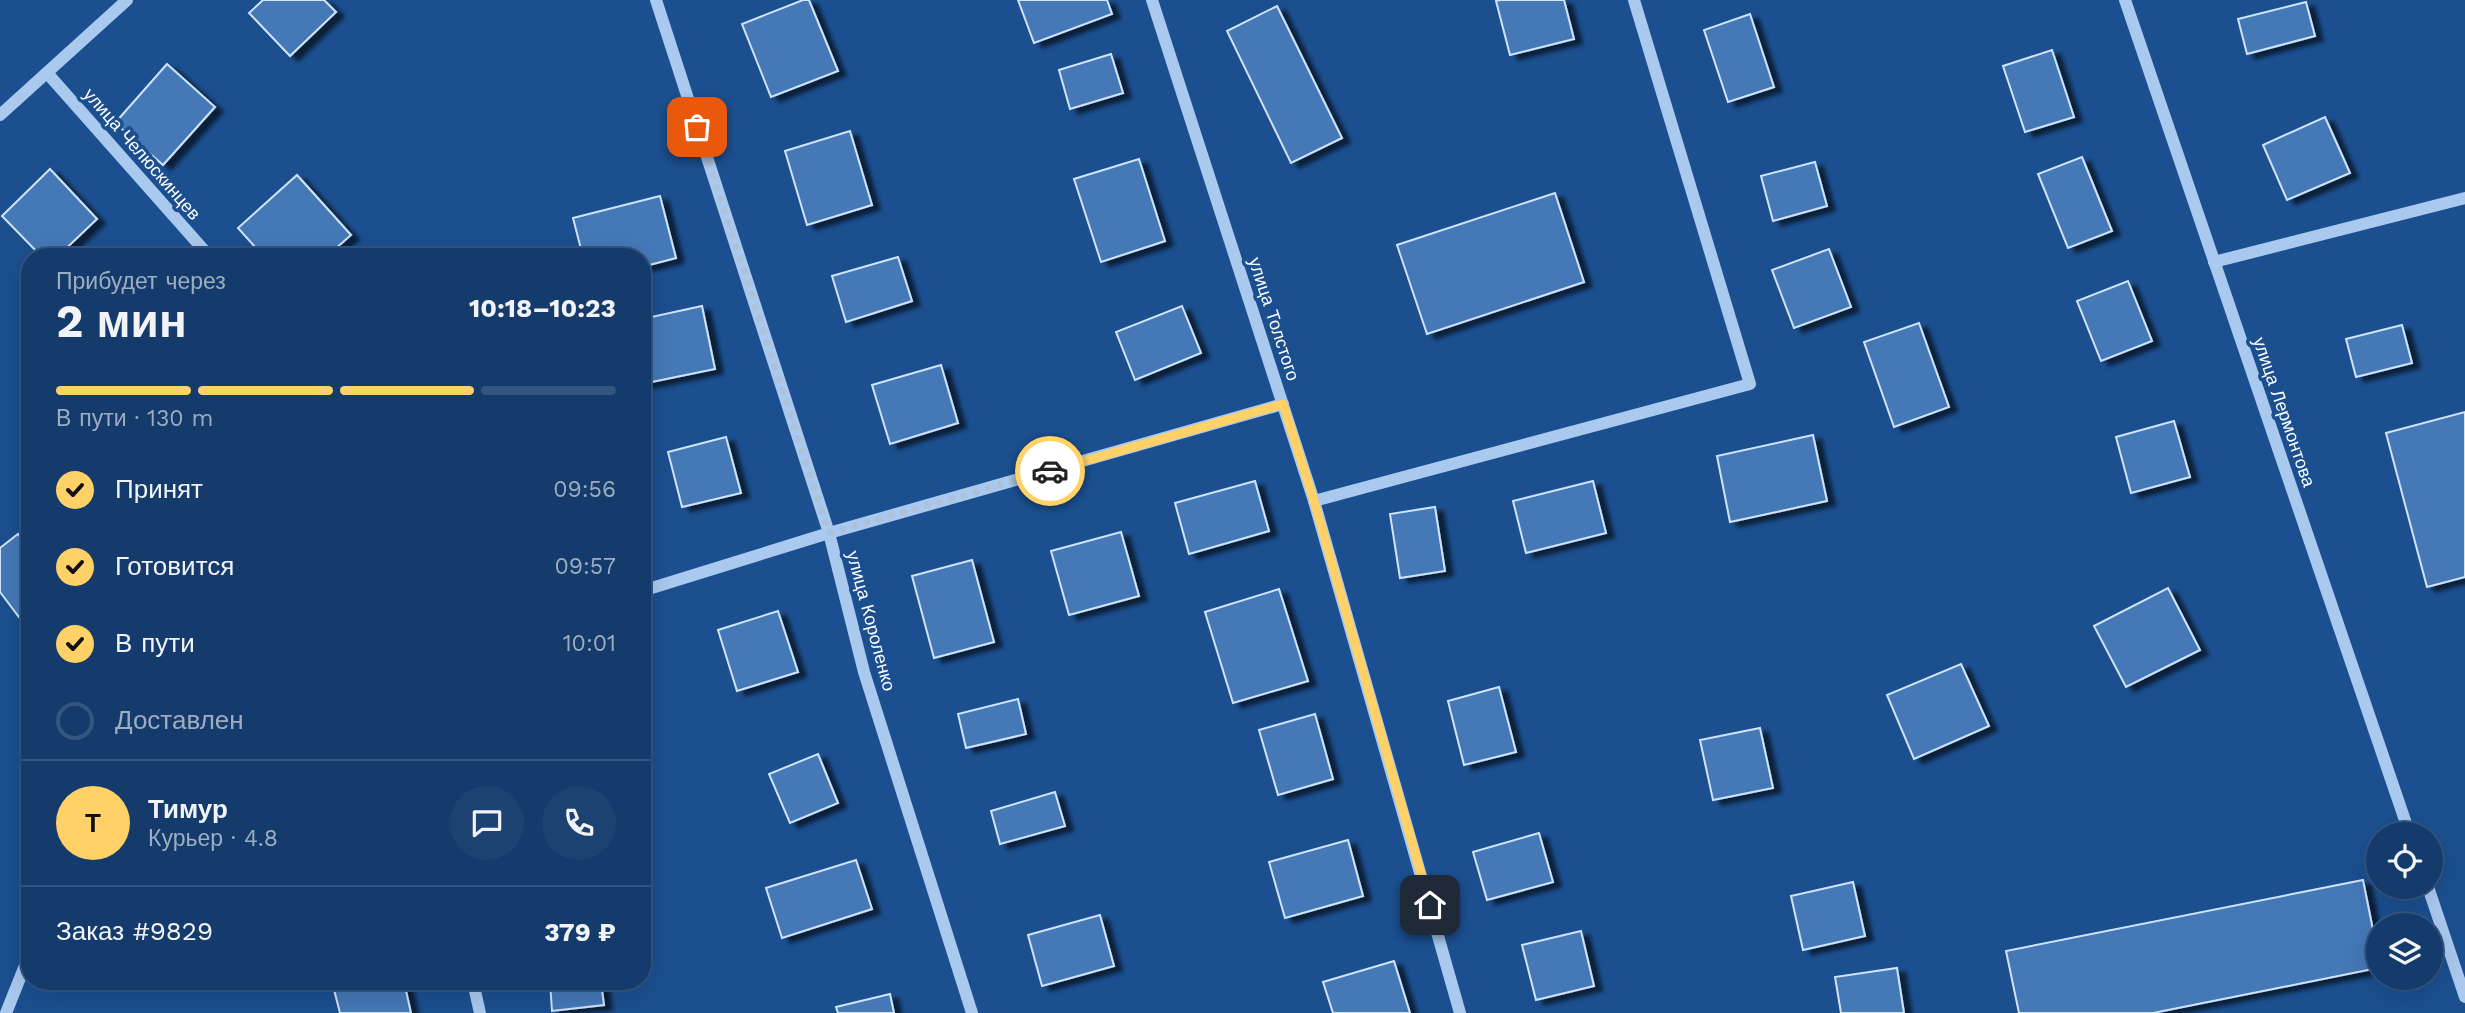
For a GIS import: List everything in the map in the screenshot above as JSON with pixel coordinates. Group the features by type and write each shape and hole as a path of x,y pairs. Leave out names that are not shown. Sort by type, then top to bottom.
{"street":[{"path":"0,115 127,0"},
{"name":"улица Короленко","path":"656,0 829,533 864,672 972,1013"},
{"name":"улица Толстого","path":"1152,0 1314,501 1460,1013"},
{"path":"1314,501 1750,384 1633,0"},
{"name":"улица Лермонтова","path":"2125,0 2406,822"},
{"name":"улица Челюскинцев","path":"48,74 202,248"},
{"path":"2214,262 2465,198"},
{"path":"651,589 829,533 1283,404"},
{"path":"2432,899 2465,996"},
{"path":"6,1013 21,976"},
{"path":"475,990 480,1013"}],"building":[{"path":"263,0 324,0 336,12 290,56 249,13"},
{"path":"809,0 838,71 771,97 742,24"},
{"path":"1018,0 1107,0 1112,14 1034,43"},
{"path":"1564,0 1574,39 1510,55 1496,1"},
{"path":"2306,2 2315,36 2247,54 2238,19"},
{"path":"1277,6 1342,138 1291,163 1227,31"},
{"path":"1750,14 1774,87 1728,102 1704,30"},
{"path":"2052,50 2074,117 2025,132 2003,66"},
{"path":"1111,54 1123,93 1070,109 1059,70"},
{"path":"167,64 215,107 163,165 115,123"},
{"path":"2325,117 2350,173 2287,200 2263,145"},
{"path":"850,131 872,205 807,225 785,151"},
{"path":"2082,157 2112,231 2068,248 2038,174"},
{"path":"1139,159 1165,241 1101,262 1074,179"},
{"path":"1815,162 1827,206 1773,221 1761,176"},
{"path":"50,169 97,219 66,248 33,248 2,216"},
{"path":"297,175 351,235 336,248 256,248 238,228"},
{"path":"1555,193 1584,282 1427,334 1397,245"},
{"path":"660,196 676,258 651,265 651,248 581,248 573,218"},
{"path":"1829,249 1851,307 1794,328 1772,270"},
{"path":"898,257 912,301 846,322 832,276"},
{"path":"2128,281 2152,341 2101,361 2077,301"},
{"path":"702,306 715,369 651,382 651,317"},
{"path":"1182,306 1201,353 1135,380 1116,332"},
{"path":"1919,323 1949,407 1894,427 1864,342"},
{"path":"2402,325 2412,363 2356,377 2346,339"},
{"path":"941,365 958,423 890,444 872,385"},
{"path":"2465,412 2465,577 2427,587 2386,433"},
{"path":"2174,421 2190,477 2131,493 2116,437"},
{"path":"1813,435 1827,501 1730,522 1717,456"},
{"path":"726,437 741,493 682,507 668,452"},
{"path":"1255,481 1269,531 1189,554 1175,503"},
{"path":"1593,481 1606,533 1526,553 1513,501"},
{"path":"1435,507 1445,571 1400,578 1390,514"},
{"path":"1121,532 1139,596 1069,615 1051,551"},
{"path":"18,534 21,538 21,620 0,592 0,548"},
{"path":"972,560 994,642 934,658 912,576"},
{"path":"2168,588 2200,650 2126,687 2094,626"},
{"path":"1279,589 1308,681 1233,703 1205,612"},
{"path":"778,611 798,672 737,691 718,630"},
{"path":"1961,664 1989,726 1914,759 1887,695"},
{"path":"1499,687 1516,752 1464,765 1448,701"},
{"path":"1018,699 1026,734 966,748 958,714"},
{"path":"1315,714 1333,779 1278,795 1259,730"},
{"path":"1760,728 1773,788 1713,800 1700,740"},
{"path":"818,754 838,803 790,823 769,774"},
{"path":"1055,792 1065,826 1000,844 991,811"},
{"path":"1539,833 1553,882 1487,900 1473,852"},
{"path":"1348,840 1363,896 1285,918 1269,862"},
{"path":"856,860 872,909 782,938 766,888"},
{"path":"2363,880 2370,913 2366,913 2366,970 2153,1013 2019,1013 2006,951"},
{"path":"1853,882 1865,936 1803,950 1791,896"},
{"path":"1100,915 1114,966 1042,986 1028,935"},
{"path":"1581,931 1594,986 1536,1000 1522,945"},
{"path":"1394,961 1410,1013 1333,1013 1323,982"},
{"path":"1897,968 1904,1013 1841,1013 1835,977"},
{"path":"334,990 406,990 411,1013 340,1013"},
{"path":"551,990 602,990 604,1005 552,1011"},
{"path":"890,994 894,1013 838,1013 836,1007"}],"way so far":[{"path":"697,127 829,533 1050,471"}],"route":[{"path":"1050,471 1283,404 1314,501 1430,905"}]}
